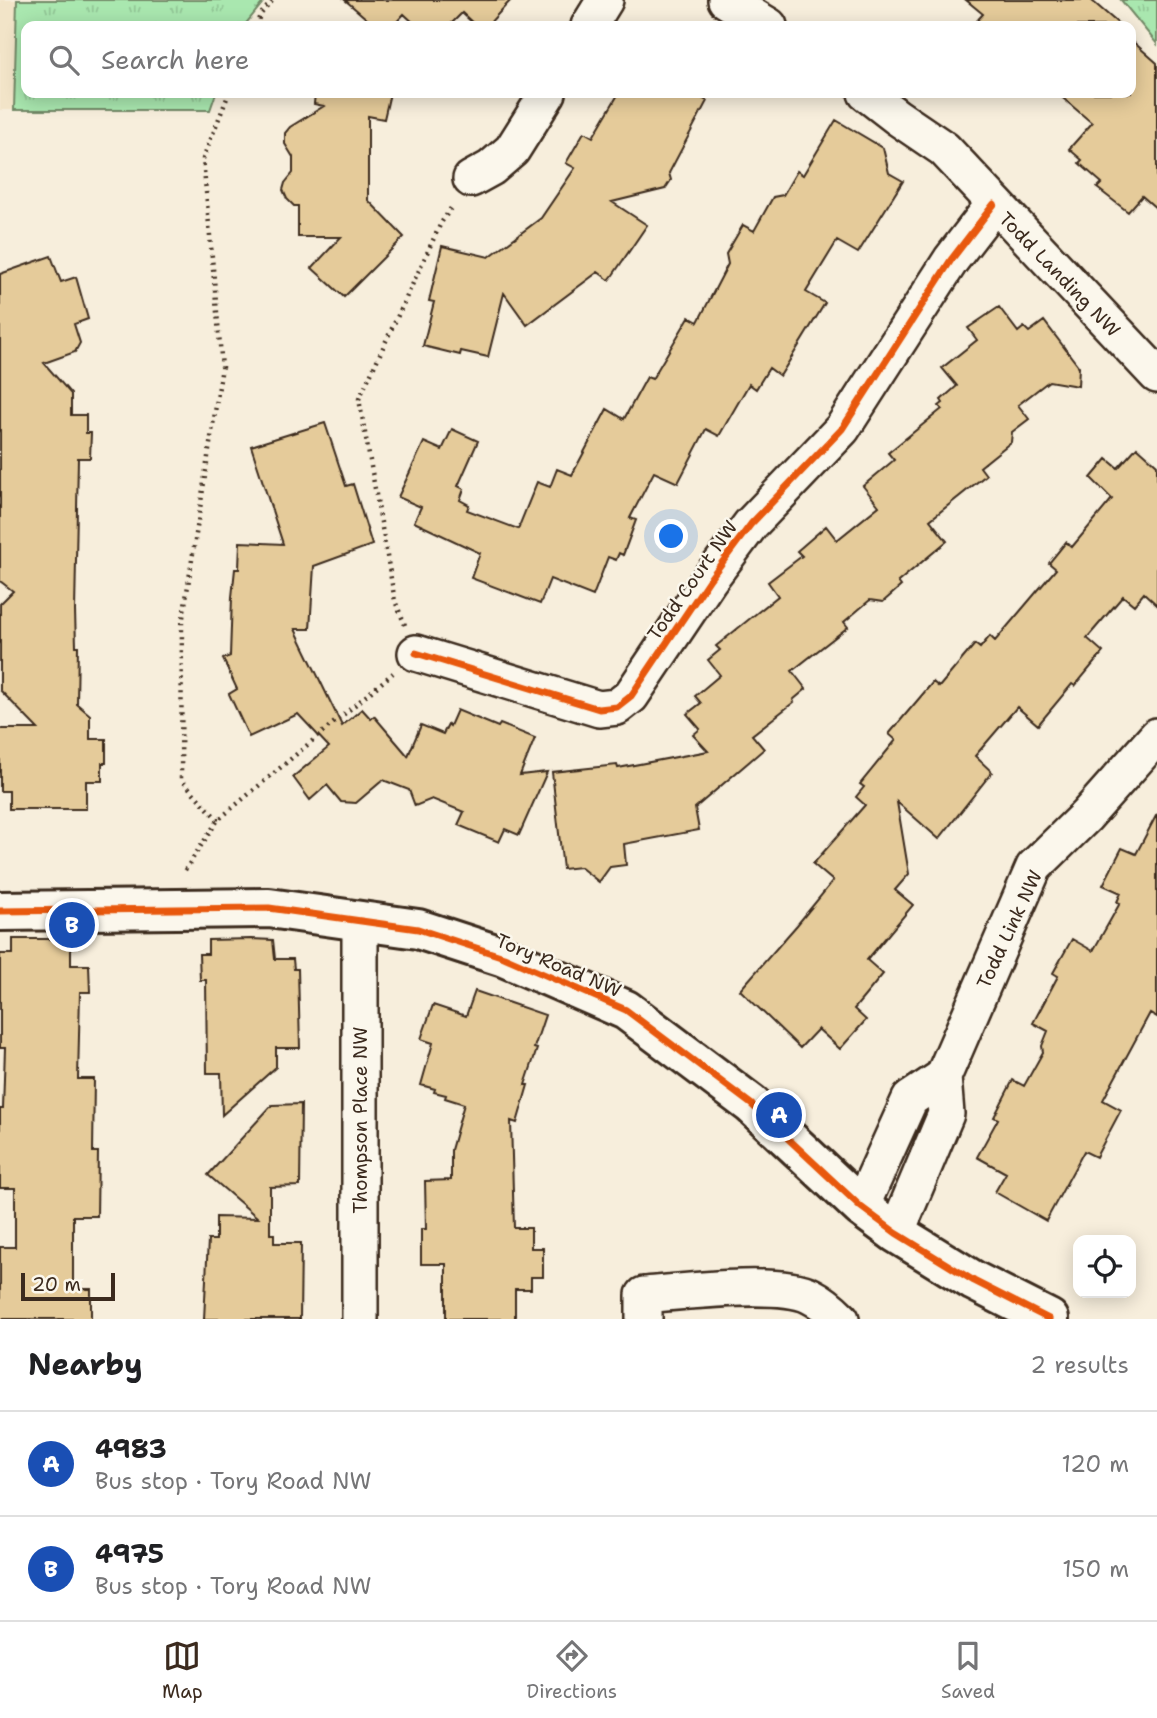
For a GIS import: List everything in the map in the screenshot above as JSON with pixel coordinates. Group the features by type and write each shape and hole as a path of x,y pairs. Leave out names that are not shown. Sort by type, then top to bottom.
{"street":[{"path":"592,21 605,0"},
{"path":"726,0 761,21"},
{"path":"471,178 491,167 512,150 545,98"},
{"name":"Todd Landing NW","path":"872,98 944,149 1157,376"},
{"name":"Todd Court NW","path":"416,653 599,709 617,707 631,696 709,580 751,524 842,429 951,260 994,204"},
{"name":"Todd Link NW","path":"896,1233 946,1114 943,1077 1034,867 1086,816 1157,736"},
{"name":"Tory Road NW","path":"0,911 269,908 418,929 505,957 626,1010 751,1104 862,1207 896,1233 974,1281 1049,1319"},
{"name":"Thompson Place NW","path":"360,920 360,1319"},
{"path":"862,1207 911,1099 943,1077"},
{"path":"644,1319 644,1295 779,1288 810,1295 841,1319"}],"path":[{"path":"258,21 273,0"},
{"path":"218,820 181,779 182,624 222,367 203,159 227,98"},
{"path":"185,870 218,820 416,653 395,601 359,399 441,223 471,178"}],"shaded area":[{"path":"0,0 17,0 14,110 0,110"}],"green space":[{"path":"17,0 265,0 248,21 21,21 21,98 214,98 210,110 14,110"},
{"path":"1121,0 1157,0 1157,44"}],"building":[{"path":"345,0 511,0 492,21 471,21 462,13 454,21 412,21 404,14 398,21 369,21"},
{"path":"966,0 1091,0 1115,21 977,21 983,14"},
{"path":"1136,44 1157,63 1157,209 1142,196 1128,212 1097,188 1102,183 1079,163 1082,160 1069,149 1092,123 1063,98 1136,98"},
{"path":"315,98 389,98 384,119 368,116 368,200 404,237 344,297 312,268 341,237 298,237 298,206 294,206 287,199 283,190 293,173 293,157 285,144 285,133 324,106 314,104"},
{"path":"616,98 702,98 707,101 669,173 671,180 665,189 612,202 647,225 609,280 598,272 527,325 504,293 488,357 461,351 460,355 423,346 434,302 429,301 442,246 489,257 541,218 575,168 566,163 584,132 593,137"},
{"path":"836,120 883,148 889,173 903,181 858,253 837,241 806,292 825,303 780,376 769,368 756,389 749,384 719,436 706,429 678,483 654,472 630,518 636,520 623,555 619,553 616,560 608,557 593,596 550,579 540,604 471,578 480,553 414,522 421,507 398,497 424,442 442,450 452,429 478,441 458,486 464,489 460,500 469,505 467,510 518,529 537,482 550,487 557,469 572,475 607,409 624,419 647,377 652,379 689,317 698,322 728,264 726,254 743,225 754,231 773,197 783,195 797,171 803,175"},
{"path":"51,256 61,282 76,277 88,319 74,324 80,343 75,352 44,363 71,394 71,415 86,415 86,433 91,433 90,458 78,458 75,611 78,646 77,704 90,715 90,739 106,739 106,763 102,763 102,781 86,781 86,809 9,809 9,791 0,791 0,729 38,729 0,690 0,604 13,591 0,581 0,274"},
{"path":"999,307 1018,332 1024,327 1029,332 1044,321 1079,367 1078,386 1049,381 1018,405 1029,419 1012,432 1011,442 980,467 986,475 930,520 947,541 898,582 901,586 883,602 870,600 844,622 848,627 792,671 806,689 794,702 752,735 764,749 695,808 699,830 624,844 626,865 610,867 599,882 580,867 563,869 552,772 617,765 618,768 708,751 693,735 700,729 687,714 701,703 695,696 720,675 708,660 720,650 716,646 778,596 768,582 802,556 797,551 826,526 837,540 879,506 863,486 894,460 888,453 942,409 939,406 943,403 941,400 957,386 942,368 977,340 968,328"},
{"path":"325,423 346,486 353,484 372,545 314,566 310,629 295,629 342,726 362,709 371,719 374,716 408,756 421,725 443,734 457,710 498,727 500,724 535,738 520,775 547,772 519,835 505,829 499,842 458,825 464,812 432,799 415,806 409,790 383,780 356,803 341,802 327,785 310,800 293,777 329,747 298,714 249,737 229,694 237,689 223,659 230,656 235,569 239,569 240,542 283,544 251,446"},
{"path":"1137,447 1157,465 1157,605 1144,593 1134,605 1123,596 1087,638 1103,652 1038,725 1017,707 975,756 992,772 939,839 897,802 909,874 895,890 913,905 867,960 883,974 854,1009 866,1020 840,1049 818,1029 800,1048 740,990 833,881 813,864 865,805 856,797 864,787 860,784 896,740 889,734 933,682 939,687 975,644 980,648 990,636 995,641 1056,569 1049,563 1066,542 1072,547 1112,499 1091,478 1107,459 1118,468"},
{"path":"1157,814 1157,1017 1150,1013 1103,1100 1121,1110 1096,1157 1084,1151 1046,1221 995,1192 1006,1173 977,1157 998,1119 994,1117 1013,1080 1024,1086 1043,1052 1042,1046 1048,1031 1033,1023 1058,976 1053,973 1072,939 1093,951 1120,903 1117,902 1121,893 1103,885 1122,848 1136,854"},
{"path":"13,939 71,939 71,965 89,965 90,992 80,992 78,1079 94,1079 93,1152 98,1152 97,1216 73,1216 73,1289 91,1289 91,1319 0,1319 0,1247 15,1247 15,1188 0,1188 0,1109 3,1109 5,1048 0,1048 0,954 13,954"},
{"path":"208,940 273,940 275,959 293,959 294,969 298,969 300,1048 276,1048 276,1067 222,1115 221,1073 207,1073 206,980 200,980 199,954 208,954"},
{"path":"475,991 545,1015 534,1048 537,1049 525,1085 528,1085 517,1123 511,1121 514,1228 531,1228 531,1248 543,1248 543,1277 531,1277 531,1289 515,1289 515,1319 446,1319 446,1264 421,1264 421,1229 426,1229 425,1181 451,1180 451,1150 464,1104 445,1098 446,1095 434,1092 435,1089 421,1085 433,1043 421,1039 433,1005 466,1016"},
{"path":"301,1104 300,1186 270,1187 270,1234 274,1234 274,1243 301,1243 300,1319 204,1319 208,1240 216,1240 216,1217 258,1218 208,1175 272,1105"}],"cycle path":[{"path":"416,653 599,709 617,707 631,696 709,580 751,524 842,429 951,260 994,204"},
{"path":"0,911 269,908 418,929 504,957 626,1010 751,1104 861,1207 896,1233 974,1281 1049,1319"}],"place":[{"name":"4975","path":"72,925"},
{"name":"4983","path":"779,1115"}]}
